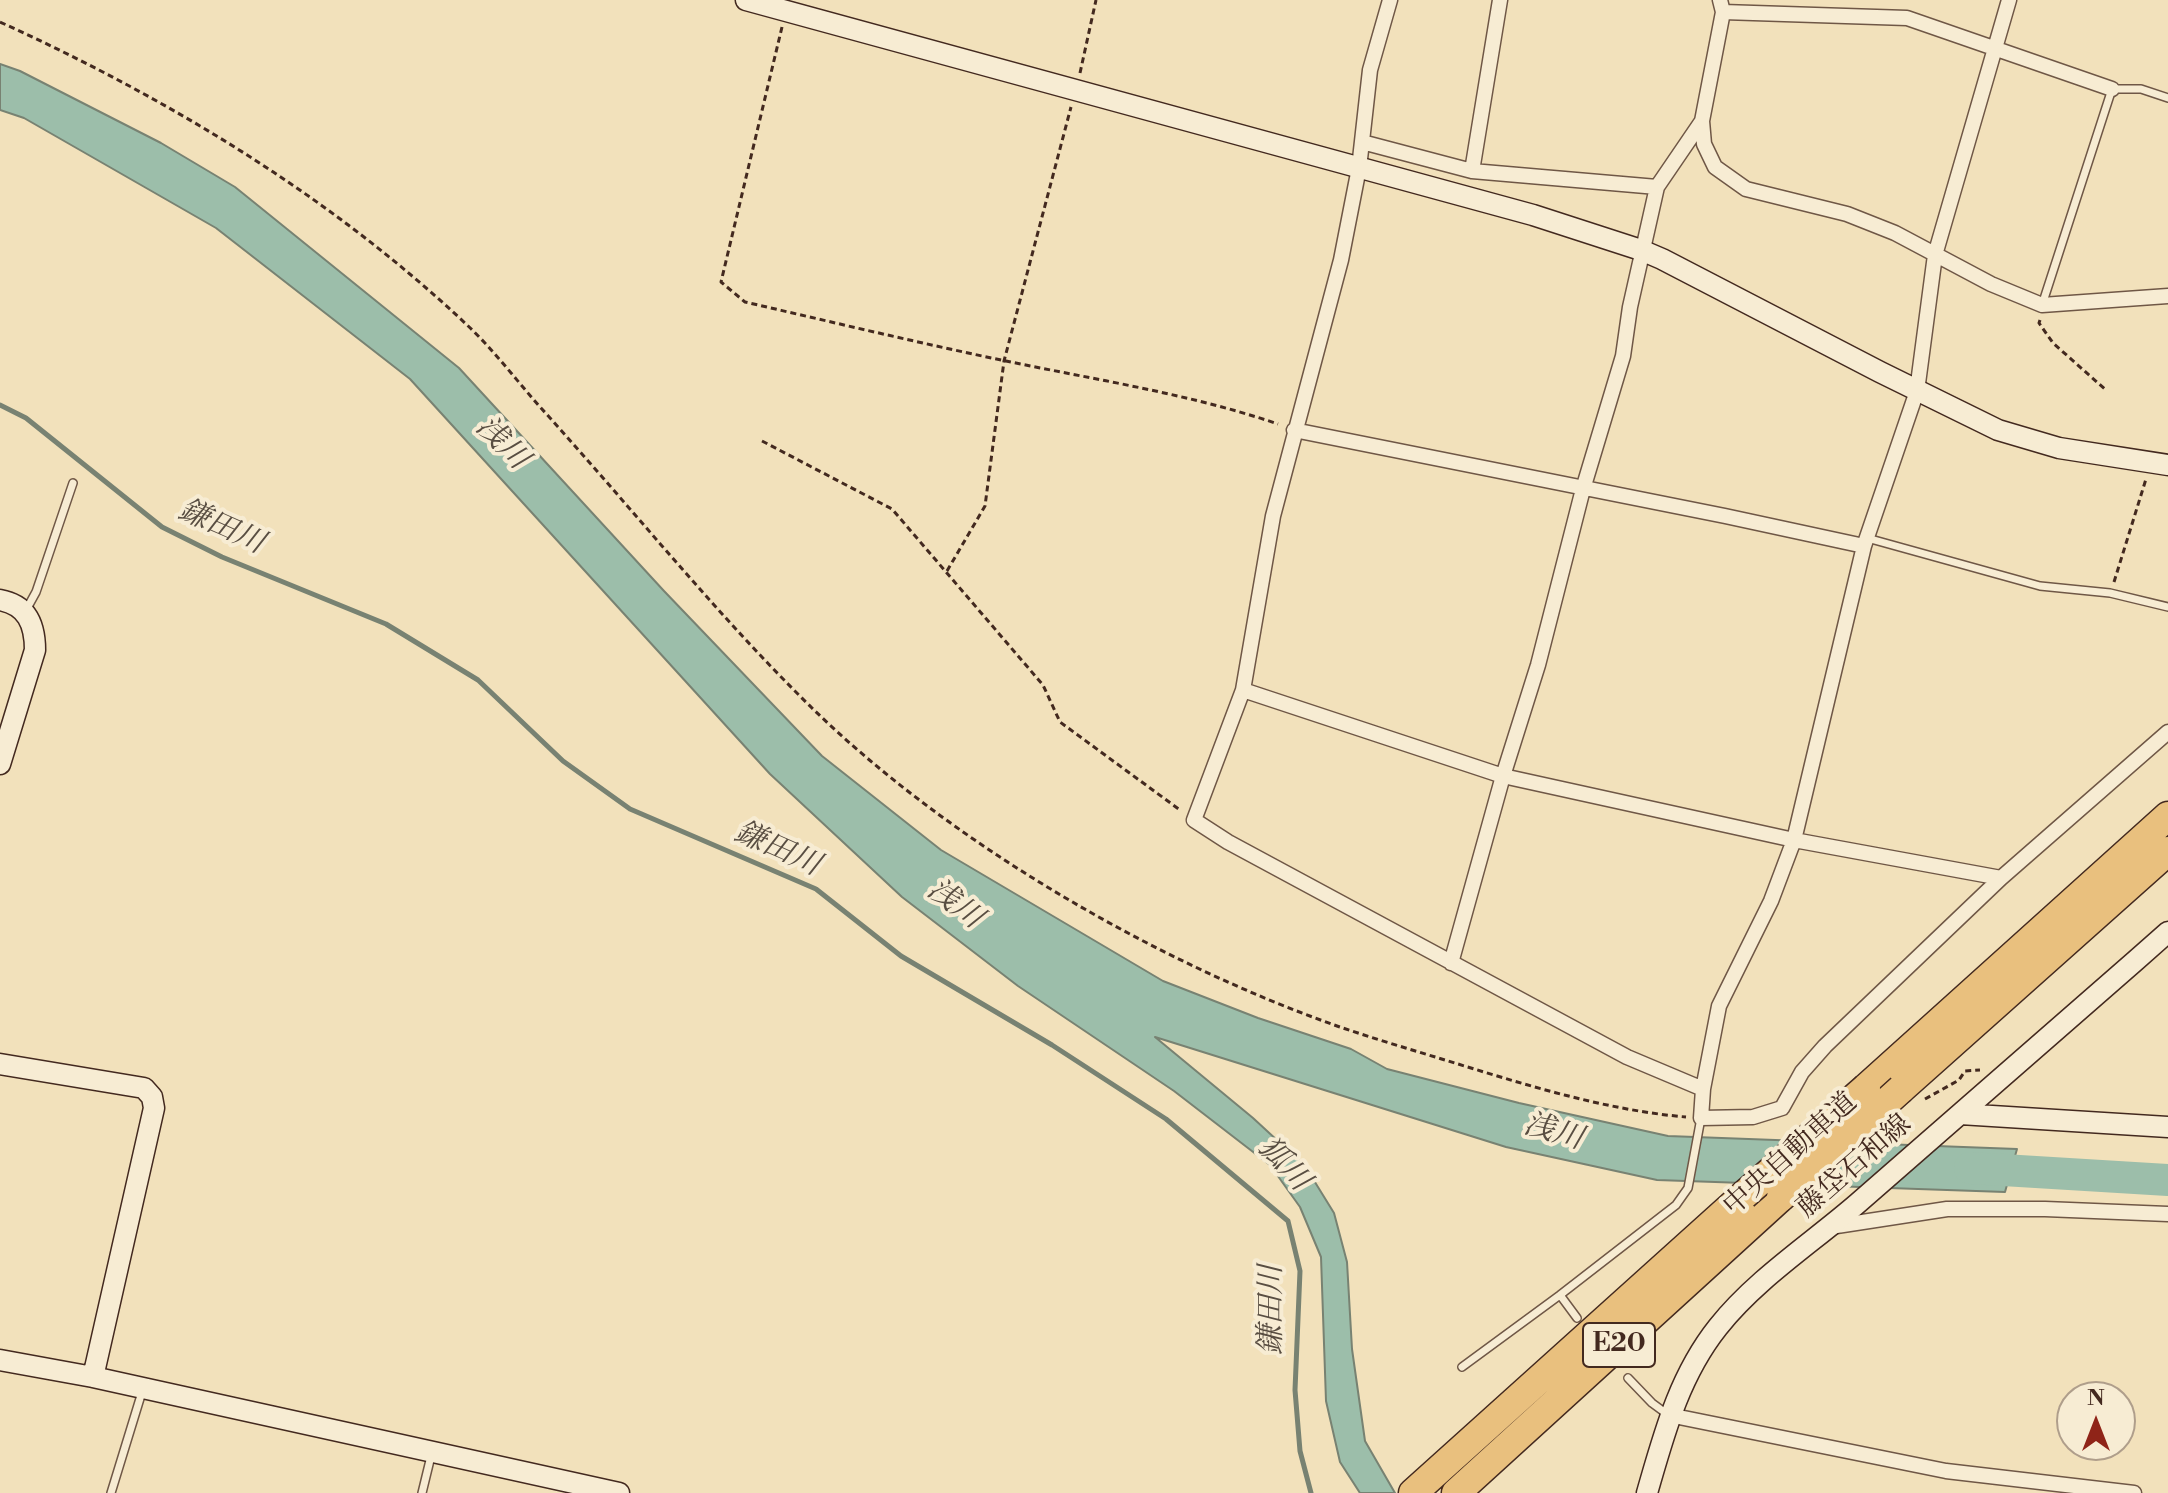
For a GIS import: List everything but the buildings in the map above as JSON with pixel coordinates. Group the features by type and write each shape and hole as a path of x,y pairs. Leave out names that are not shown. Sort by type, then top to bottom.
{"highway":[{"name":"中央自動車道","path":"1413,1493 2168,816"},
{"name":"中央自動車道","path":"1456,1493 2168,851"}],"street":[{"path":"746,0 1533,215 1641,250 1998,430 2059,448 2159,464"},
{"path":"1390,0 1370,70 1359,168 1341,260 1273,516 1243,690 1194,820 1228,842 1627,1057 1703,1089"},
{"path":"1472,171 1500,0"},
{"path":"2009,0 1935,255 1917,391 1866,542 1794,840 1771,901 1719,1006 1703,1089 1700,1124 1772,1114 1782,1108 1802,1072 1825,1046 2001,878 2168,732"},
{"path":"2112,89 1907,18 1721,6 1702,121 1704,144 1715,167 1746,189 1847,214 1895,233 1991,284 2042,305 2168,296"},
{"path":"1451,963 1503,776 1538,665 1583,489 1623,356 1641,250 1657,187 1702,121"},
{"path":"1362,142 1472,171 1657,187"},
{"path":"1294,430 1866,542"},
{"path":"0,600 12,602 25,612 35,633 35,650 0,764"},
{"path":"1243,690 1503,776 1794,840 2001,878"},
{"name":"藤垈石和線","path":"1647,1493 1669,1415 1692,1367 1719,1325 1770,1276 2168,932"},
{"path":"0,1064 144,1088 152,1097 154,1108 93,1377"},
{"path":"1960,1114 2168,1127"},
{"path":"1830,1227 1947,1209 2168,1214"},
{"path":"0,1360 93,1377 619,1493"},
{"path":"1669,1415 1946,1471 2093,1491 2134,1493"}],"lane":[{"path":"2042,305 2112,89 2141,89 2168,98"},
{"path":"25,612 36,592 73,483"},
{"path":"1866,542 2040,586 2110,593 2168,607"},
{"path":"1462,1367 1676,1205 1688,1188 1700,1124"},
{"path":"1560,1295 1577,1318"},
{"path":"1628,1378 1652,1403 1669,1415"},
{"path":"111,1493 143,1388"},
{"path":"422,1493 433,1452"}],"path":[{"path":"947,571 985,506 1004,361 1096,0"},
{"path":"786,11 721,282 745,302 1239,411 1294,430"},
{"path":"0,22 125,82 195,122 291,184 412,276 470,327 753,646 813,709 905,790 1013,864 1144,942 1337,1026 1566,1095 1700,1124"},
{"path":"2042,305 2039,323 2053,343 2107,391"},
{"path":"762,441 892,509 1043,685 1060,722 1194,820"},
{"path":"2110,593 2159,464"}],"water":[{"name":"狐川","path":"0,64 20,71 161,143 235,187 459,368 664,591 822,756 941,850 1163,981 1258,1018 1351,1049 1387,1069 1519,1103 1668,1136 2017,1149 2005,1192 1657,1180 1506,1147 1155,1037 1253,1118 1305,1166 1334,1213 1347,1262 1352,1349 1365,1441 1395,1493 1360,1493 1340,1462 1326,1401 1321,1257 1300,1207 1270,1165 1174,1091 1018,986 902,897 770,774 410,379 216,228 24,118 0,110"}],"waterway":[{"name":"鎌田川","path":"0,405 26,418 162,527 222,557 386,624 478,680 563,761 630,809 816,889 901,956 1052,1045 1166,1119 1288,1221 1300,1271 1295,1390 1300,1451 1311,1493"},
{"name":"浅川","path":"1970,1168 2168,1180"}]}
